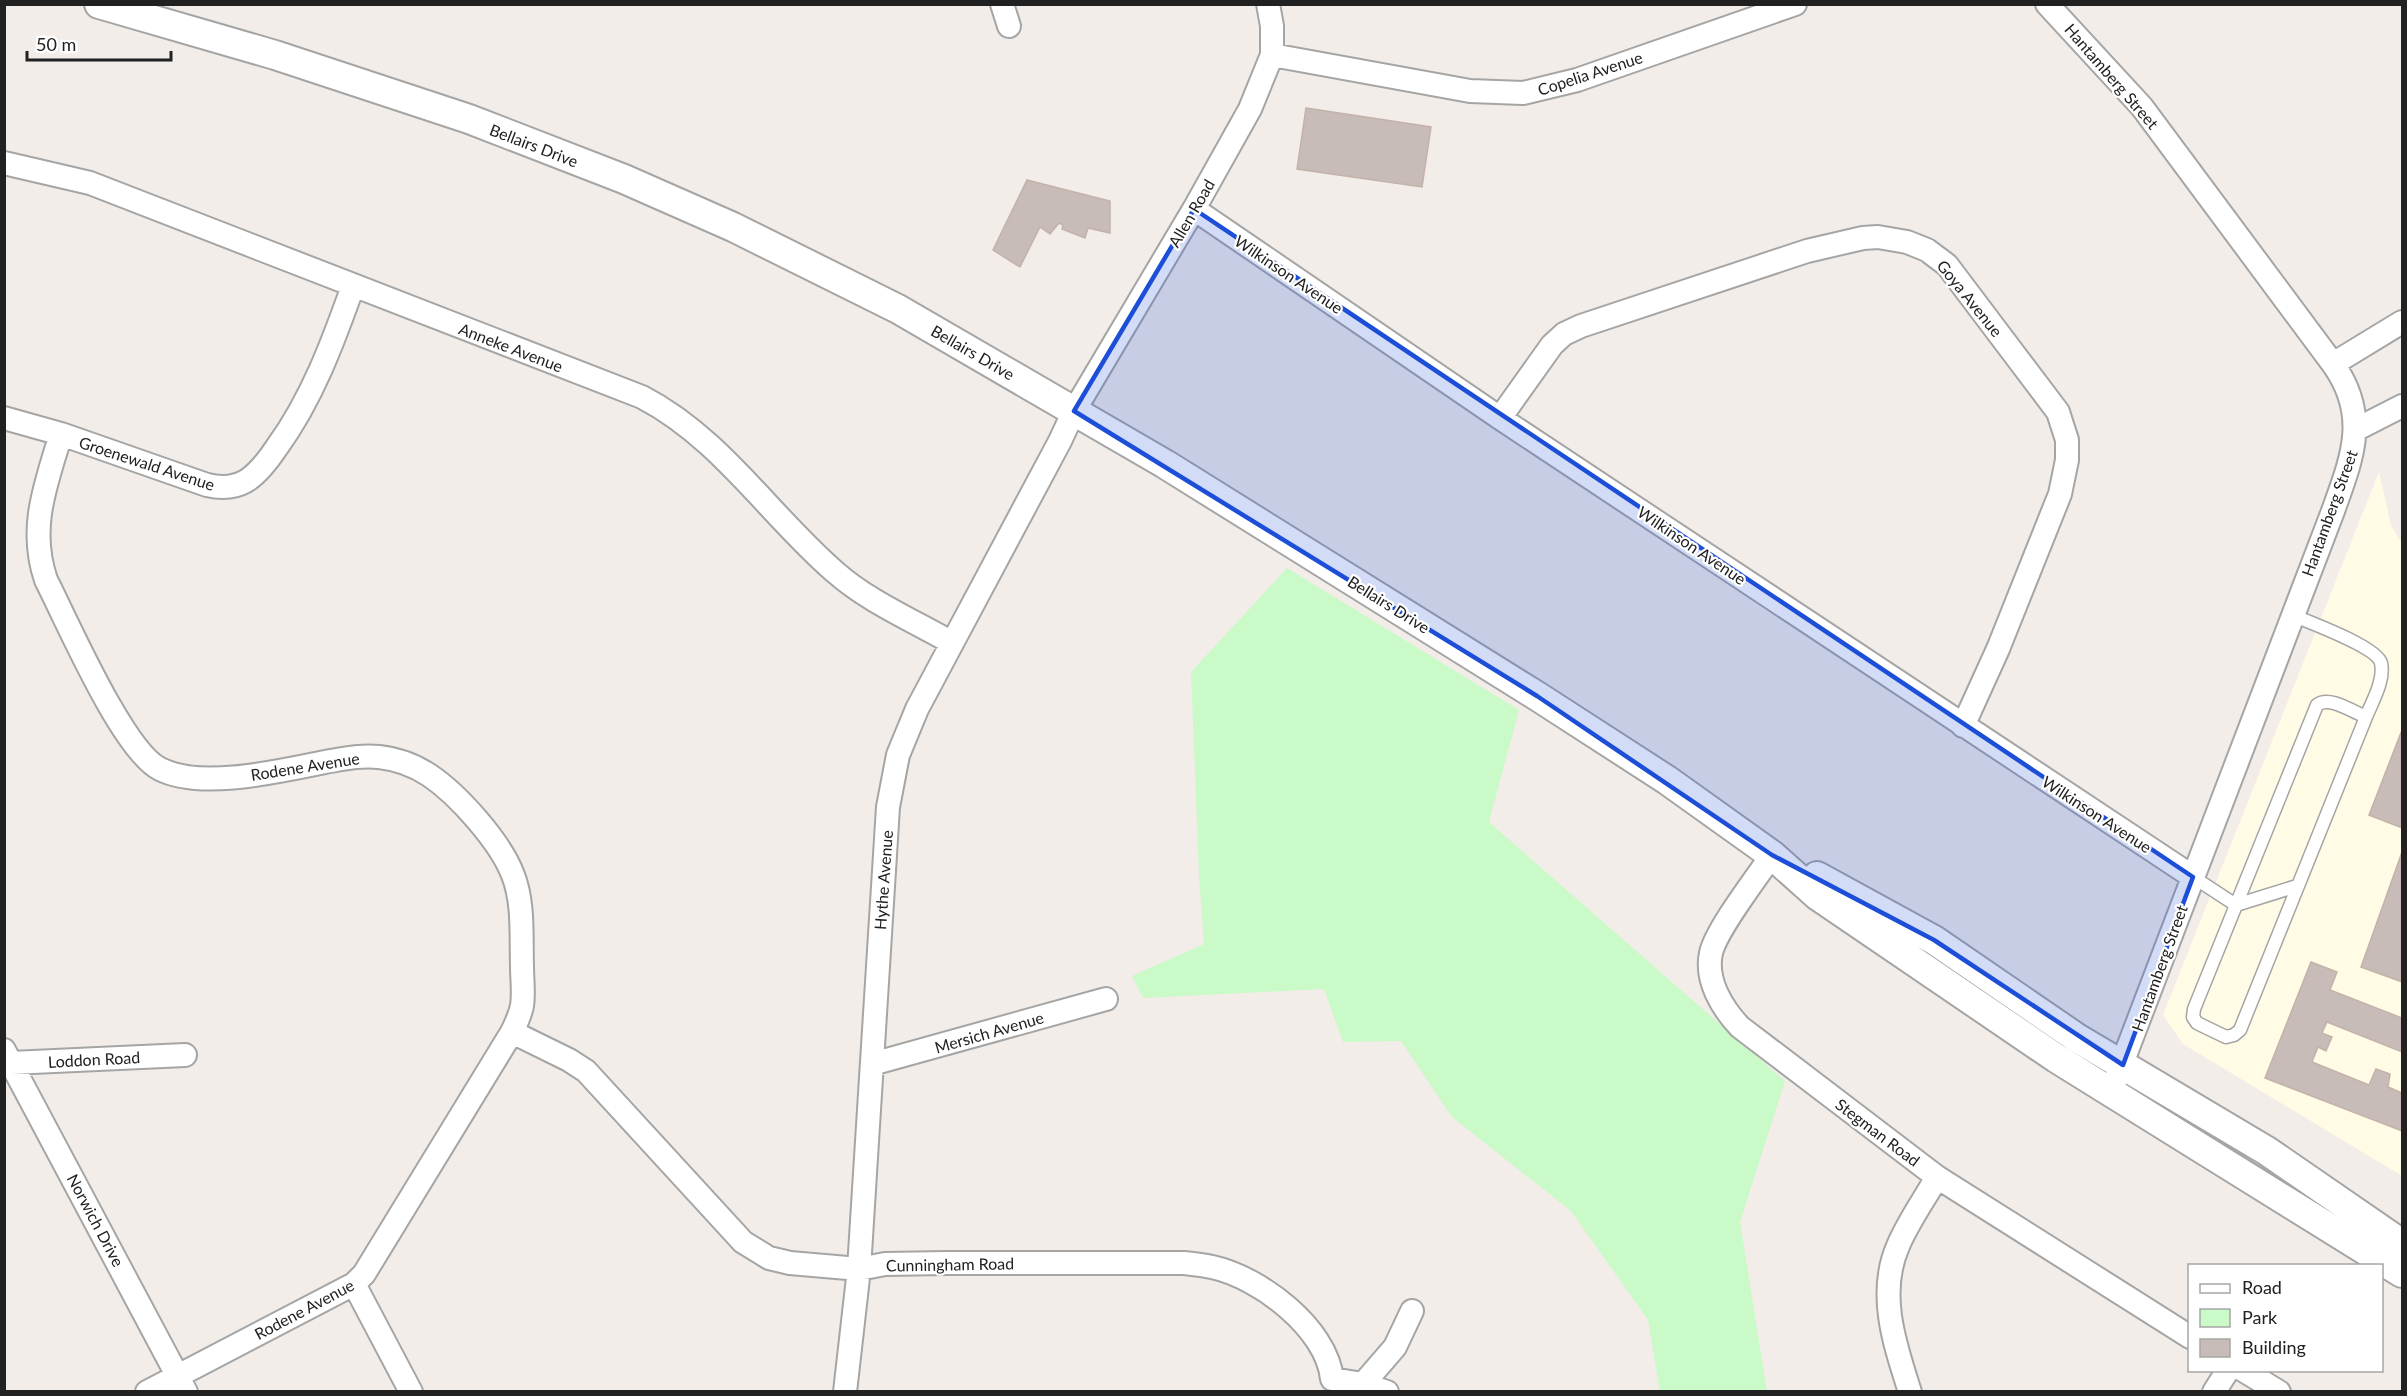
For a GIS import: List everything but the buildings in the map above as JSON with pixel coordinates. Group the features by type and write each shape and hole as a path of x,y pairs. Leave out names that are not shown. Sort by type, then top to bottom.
{"street":[{"name":"Bellairs Drive","path":"99,4 318,68 468,119 624,179 733,226 898,309 1165,464 1537,696 1667,780 1772,855"},
{"name":"Allen Road","path":"1074,411 1194,209 1250,109 1272,55 1272,26 1268,4"},
{"name":"Copelia Avenue","path":"1272,55 1470,91 1523,93 1576,80 1795,4"},
{"name":"Hantamberg Street","path":"2047,4 2142,106 2333,364 2349,390 2355,430 2354,448 2349,466 2123,1065 2111,1091"},
{"name":"Anneke Avenue","path":"4,163 90,183 642,397 663,408 694,430 722,455 836,573 882,605 952,643"},
{"name":"Wilkinson Avenue","path":"1194,209 1500,418 2193,877"},
{"name":"Goya Avenue","path":"1500,418 1552,345 1564,334 1581,326 1807,251 1851,240 1878,237 1898,240 1933,253 1955,275 2058,412 2067,440 2065,472 2056,504 1998,649 1964,726"},
{"name":"Groenewald Avenue","path":"4,418 61,434 207,485 226,487 245,482 269,459 298,415 322,366 353,286"},
{"path":"2333,364 2403,322"},
{"path":"2355,430 2403,405"},
{"name":"Hythe Avenue","path":"845,1392 859,1269 889,791 903,742 917,709 1074,411"},
{"name":"Rodene Avenue","path":"61,434 42,496 37,545 41,564 46,580 101,688 133,744 154,766 161,770 181,777 200,780 364,756 399,761 430,776 468,812 503,855 514,877 521,929 522,1005 512,1032 367,1269 354,1284 182,1384 147,1392"},
{"path":"1772,855 1843,889 1934,940 2077,1038 2267,1151 2403,1244"},
{"path":"1772,855 1818,896 2056,1058 2403,1273"},
{"name":"Stegman Road","path":"1772,855 1712,948 1710,970 1720,1003 1740,1027 1937,1177 2188,1336"},
{"name":"Mersich Avenue","path":"872,1064 1106,999"},
{"name":"Cunningham Road","path":"512,1032 569,1060 586,1071 743,1242 769,1258 790,1263 859,1269 885,1264 947,1263 1184,1263 1213,1267 1242,1278 1270,1293 1295,1314 1317,1338 1330,1365 1331,1385 1363,1384 1387,1392"},
{"name":"Loddon Road","path":"7,1060 184,1055"},
{"name":"Norwich Drive","path":"7,1060 182,1384"},
{"path":"1910,1392 1893,1338 1889,1311 1889,1279 1897,1248 1937,1177"},
{"path":"354,1284 411,1392"},
{"path":"1363,1384 1383,1364 1395,1347 1412,1311"},
{"path":"2214,1392 2227,1372"},
{"path":"2245,1372 2280,1392"}],"lane":[{"path":"2292,615 2337,633 2375,654 2381,663 2381,675 2366,717 2240,1030 2226,1037 2197,1023 2193,1017 2194,1009 2317,705 2321,702 2330,702 2366,717"},
{"path":"2193,877 2236,905"},
{"path":"2236,905 2297,886"}],"highlighted area":[{"path":"1194,209 2193,877 2123,1065 1934,940 1772,855 1537,696 1074,411"}],"shaded area":[{"path":"2379,472 2391,525 2402,544 2402,1176 2183,1044 2163,1015"}],"green space":[{"path":"1287,568 1519,710 1489,822 1785,1081 1740,1222 1767,1391 1660,1391 1648,1320 1571,1211 1452,1117 1401,1041 1343,1042 1324,989 1143,998 1132,976 1204,944 1191,672"}]}
